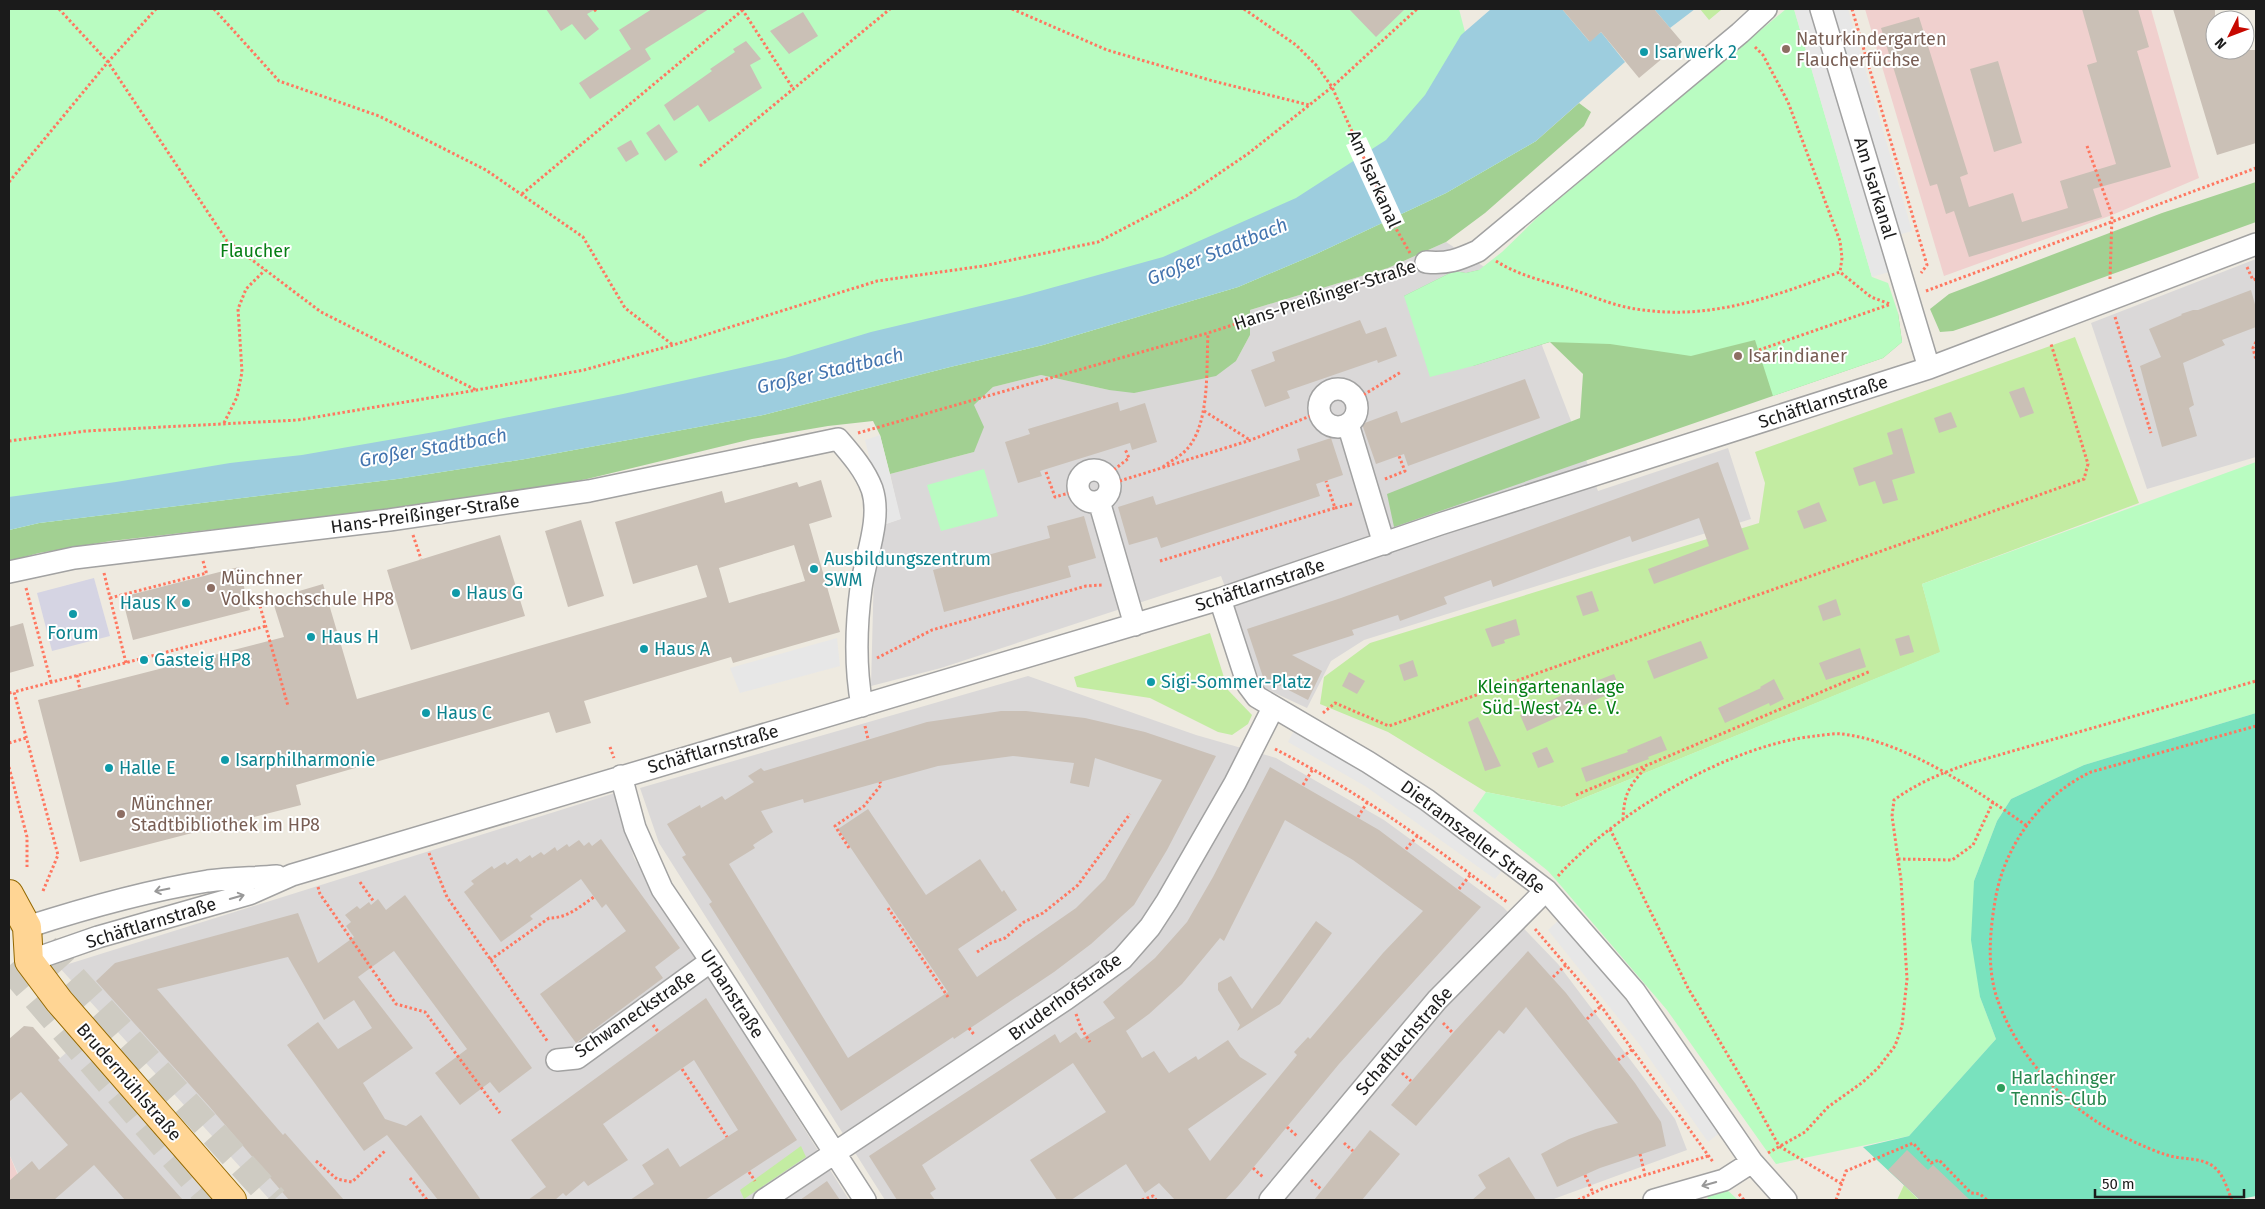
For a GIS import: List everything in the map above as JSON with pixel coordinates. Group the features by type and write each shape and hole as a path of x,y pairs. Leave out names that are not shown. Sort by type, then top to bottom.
{"main road":[{"path":"9,894 18,930 16,961"},
{"name":"Brudermühlstraße","path":"16,961 65,1008 232,1200"}],"street":[{"name":"Hans-Preißinger-Straße","path":"1426,262 1442,264 1459,260 1478,251 1740,33 1766,9"},
{"name":"Am Isarkanal","path":"1821,9 1899,301 1929,368"},
{"name":"Schäftlarnstraße","path":"16,961 249,894 292,875 621,776 863,716 1135,625 1220,599 1440,524 1929,368 2256,244"},
{"path":"1334,390 1347,391 1355,400 1357,410 1354,419 1348,424 1339,427 1332,426 1323,420 1320,412 1323,397 1334,390"},
{"path":"1348,424 1384,544"},
{"name":"Hans-Preißinger-Straße","path":"15,571 74,558 380,522 589,491 838,439"},
{"path":"838,439 858,462 872,491 874,514 871,541 861,587 851,657 863,716"},
{"path":"1105,487 1087,500 1079,490 1078,484 1085,473 1098,471 1105,487 1122,586 1135,625"},
{"name":"Dietramszeller Straße","path":"1220,599 1248,685 1257,697 1368,762 1428,800 1546,890 1635,992 1752,1162 1786,1200"},
{"name":"Bruderhofstraße","path":"764,1200 1066,999 1122,959 1150,927 1198,848 1235,783 1273,708"},
{"name":"Urbanstraße","path":"621,776 635,828 662,889 711,961 865,1200"},
{"name":"Schäftlarnstraße","path":"18,930 150,892 210,881 292,875"},
{"name":"Schaftlachstraße","path":"1270,1200 1437,1000 1546,890"},
{"name":"Schwaneckstraße","path":"557,1060 577,1058 711,961"},
{"path":"1654,1200 1724,1180 1752,1162"}],"path":[{"path":"59,9 108,62 227,241 321,312 477,390"},
{"path":"9,182 108,62 156,9"},
{"path":"214,9 279,81 379,116 486,170 584,237 625,308 673,345"},
{"path":"522,194 743,9 794,90"},
{"path":"700,166 890,9"},
{"path":"1012,9 1107,50 1213,81 1309,105"},
{"name":"Am Isarkanal","path":"1244,9 1296,45 1316,65 1332,87 1395,228 1409,253 1426,262"},
{"path":"9,441 86,431 298,420 477,390 584,370 673,345 877,281 983,266 1098,242 1186,196 1249,153 1332,87 1417,9"},
{"path":"1852,9 1927,265 1899,301"},
{"path":"1740,33 1763,55 1788,102 1840,241 1842,258 1840,272"},
{"path":"2088,146 2112,214 2109,300 2151,434"},
{"path":"1759,350 1899,301 2256,168"},
{"path":"1478,251 1506,268 1635,309 1677,312 1719,310 1774,296 1840,272"},
{"name":"Hans-Preißinger-Straße","path":"838,439 1208,333 1426,262"},
{"path":"2247,267 2253,280 2256,279"},
{"path":"224,423 237,397 242,372 238,308 246,290 265,270"},
{"path":"1840,272 1870,297 1899,301"},
{"path":"1308,727 1335,703 1389,726 2084,479 2088,464 2044,324"},
{"path":"1159,470 1184,452 1194,437 1204,411 1208,333"},
{"path":"2256,342 2253,348 2256,360"},
{"path":"1355,400 1401,372"},
{"path":"1204,411 1251,440"},
{"path":"1105,487 1251,440 1320,412"},
{"path":"1105,487 1129,458 1125,449"},
{"path":"1366,486 1404,471 1398,456"},
{"path":"1046,472 1055,498 1079,490"},
{"path":"1160,560 1335,508 1326,481"},
{"path":"416,545 421,559"},
{"path":"100,555 126,663"},
{"path":"110,598 207,574 204,563"},
{"path":"15,571 50,682"},
{"path":"851,657 884,655 932,630 1086,586 1122,586"},
{"path":"260,606 288,706"},
{"path":"9,694 266,626"},
{"path":"1576,795 1871,671"},
{"path":"77,676 80,690"},
{"path":"1752,1162 1806,1132 1828,1107 1863,1082 1878,1068 1895,1046 1902,1026 1907,979 1898,859 1892,816 1894,800 1904,792 1943,773 1971,763 2256,680"},
{"path":"14,692 58,855 43,891"},
{"path":"863,716 868,739"},
{"path":"2232,1200 2221,1174 2214,1166 2204,1162 2168,1155 2128,1139 2090,1118 2064,1096 2032,1062 2010,1028 1996,994 1991,964 1991,927 1996,895 2006,862 2027,826 2050,799 2075,780 2091,772 2256,726"},
{"path":"1546,890 1578,854 1610,829 1672,788 1724,762 1781,741 1840,733 1858,736 1895,747 1993,802 2027,826"},
{"path":"9,743 26,738"},
{"path":"1256,740 1314,769 1368,801 1418,834 1522,914 1601,1006 1633,1048 1724,1180 1744,1200"},
{"path":"1623,820 1623,805 1628,789 1646,766"},
{"path":"9,767 27,837 27,867"},
{"path":"1303,785 1314,769"},
{"path":"849,848 835,826 864,806 881,785 880,782"},
{"path":"1358,817 1368,801"},
{"path":"1898,859 1952,860 1973,845 1993,802"},
{"path":"978,952 991,943 1005,938 1024,922 1043,913 1078,885 1130,814"},
{"path":"1610,829 1688,988 1779,1146 1842,1184"},
{"path":"1406,849 1418,834"},
{"path":"423,836 447,897 544,1035 557,1060"},
{"path":"313,869 320,894 396,1004 425,1012 500,1113"},
{"path":"1459,889 1471,874"},
{"path":"360,882 374,902"},
{"path":"490,960 549,918 561,918 572,913 594,897"},
{"path":"888,908 948,997"},
{"path":"1553,977 1566,965"},
{"path":"1066,999 1079,1018 1081,1028 1090,1042"},
{"path":"1587,1019 1601,1006"},
{"path":"1618,1060 1633,1048"},
{"path":"682,1069 726,1138"},
{"path":"1836,1200 1846,1171 1914,1143 1931,1163 1938,1160 1972,1193 1980,1194 1987,1200"},
{"path":"316,1161 337,1179 352,1182 385,1151"},
{"path":"1640,1154 1646,1175"},
{"path":"1578,1200 1606,1186 1708,1156"},
{"path":"1585,1175 1593,1193"},
{"path":"410,1178 427,1200"},
{"path":"1142,1200 1153,1196 1156,1200"}],"shaded area":[{"path":"1794,9 1848,9 1912,231 1887,238 1896,270 1872,277"},
{"path":"1865,9 2151,9 2199,178 2112,215 1944,276"},
{"path":"1446,242 1521,291 1598,491 1728,448 1751,519 1364,640 1331,661 1307,708 1262,687 1221,576 941,668 871,686 874,569 886,524 900,519 890,474 974,452 974,405 993,387 1041,375 1109,390 1236,361 1250,335 1250,310 1388,268"},
{"path":"2256,259 2256,457 2147,489 2091,323"},
{"path":"880,435 901,519 886,524 865,440"},
{"name":"Forum","path":"94,578 110,636 52,651 37,593"},
{"path":"837,638 840,666 740,693 730,668"},
{"path":"1028,676 1196,735 1276,758 1384,820 1503,907 1558,964 1675,1119 1687,1150 1551,1200 885,1200 659,843 640,788"},
{"path":"1295,729 1375,776 1504,868 1495,879 1365,786 1288,742"},
{"path":"615,793 634,858 849,1200 270,1200 59,967"},
{"path":"1559,920 1654,1034 1722,1131 1708,1142 1640,1045 1548,930"},
{"path":"81,1040 219,1200 30,1200 9,1154 9,1102"},
{"path":"9,1154 17,1173 30,1200 9,1200"}],"green space":[{"name":"Flaucher","path":"9,9 1459,9 1465,32 1536,141 1446,193 1316,254 1238,287 1043,345 763,415 525,459 397,479 39,523 9,530"},
{"path":"1700,9 1720,9 1721,10 1709,20"},
{"path":"1786,9 1794,9 1872,277 1888,283 1898,313 1902,342 1883,358 1773,396 1755,340 1691,356 1610,344 1549,342 1473,366 1430,377 1404,296 1454,271 1466,273 1479,270 1502,252 1540,215"},
{"path":"1579,103 1591,112 1584,126 1485,213 1446,242 1388,268 1250,310 1250,335 1236,361 1216,376 1134,393 1109,390 1041,375 993,387 974,405 984,427 974,452 890,474 880,435 873,421 828,426 752,439 587,479 472,500 316,522 208,530 111,541 39,553 9,561 9,530 39,523 397,479 525,459 763,415 1043,345 1238,287 1316,254 1446,193 1536,141"},
{"path":"2256,182 2256,222 1953,331 1940,332 1930,309 1949,294 2162,213"},
{"path":"1479,270 1850,300 1898,313 1902,342 1883,358 1394,527 1387,494 1580,418 1583,374 1550,342 1473,366 1404,296 1454,271 1466,273"},
{"name":"Kleingartenanlage Süd-West 24 e. V.","path":"2075,337 2139,503 1922,584 1941,652 1562,807 1486,792 1388,732 1320,704 1324,677 1370,643 1759,523 1765,483 1755,452"},
{"path":"2256,462 2256,713 2084,765 2011,799 1997,821 1974,881 1980,997 1996,1039 1909,1136 1776,1164 1667,1010 1562,887 1548,871 1473,811 1486,792 1562,807 1940,652 1922,584"},
{"path":"984,469 998,516 941,531 927,485"},
{"name":"Sigi-Sommer-Platz","path":"1210,633 1228,690 1252,715 1248,724 1232,735 1218,732 1150,698 1077,687 1074,677"},
{"path":"2256,713 2256,1196 2236,1200 1920,1200 1863,1147 1909,1136 1996,1039 1980,997 1971,940 1974,881 1997,821 2011,799 2084,765"},
{"path":"801,1146 806,1157 744,1199 740,1190"},
{"path":"1904,1185 1918,1199 1917,1200 1897,1200"},
{"path":"1724,1187 1738,1200 1708,1200 1707,1195"}],"water":[{"name":"Großer Stadtbach","path":"1491,9 1562,9 1589,41 1601,32 1625,62 1536,141 1446,193 1316,254 1238,287 1043,345 763,415 525,459 397,479 39,523 9,530 9,497 230,463 302,455 440,431 623,394 785,358 871,332 1022,296 1163,257 1296,198 1386,140 1425,95 1461,35"},
{"path":"1654,9 1695,9 1670,28"}],"pier":[{"path":"1366,137 1405,223 1386,232 1346,145"}],"building":[{"path":"546,9 596,9 587,14 599,29 585,40 572,24 561,31"},
{"path":"652,9 709,9 645,49 651,59 590,99 579,83 631,49 619,30"},
{"path":"1349,9 1405,9 1376,37"},
{"name":"Isarwerk 2","path":"1562,9 1654,9 1682,42 1639,78 1601,32 1590,42"},
{"path":"2082,9 2138,9 2149,47 2137,51 2171,167 2093,189 2102,217 1969,257 1954,211 1946,214 1937,184 1930,186 1881,28 1919,17 1968,174 1960,177 1969,207 2013,193 2022,222 2068,208 2060,181 2116,164 2087,65 2097,62"},
{"path":"2173,9 2215,9 2205,10 2205,60 2255,60 2256,50 2256,143 2217,155"},
{"path":"803,12 818,36 789,54 770,31"},
{"path":"746,41 761,59 750,65 762,88 709,122 698,105 674,121 664,105 712,71 710,69 735,52 733,49"},
{"path":"1998,61 2022,143 1994,152 1970,69"},
{"path":"659,124 678,152 665,161 646,133"},
{"path":"631,140 639,154 626,162 617,148"},
{"path":"2251,290 2256,308 2256,327 2222,340 2225,345 2183,363 2194,405 2189,408 2197,436 2162,447 2140,366 2161,357 2149,329 2181,314 2198,310"},
{"path":"1360,320 1366,334 1386,327 1397,356 1378,363 1377,360 1287,391 1290,398 1265,407 1251,370 1275,361 1272,352"},
{"path":"1525,379 1540,418 1408,466 1404,454 1376,464 1362,424 1397,411 1401,423"},
{"path":"2024,387 2034,413 2020,418 2009,392"},
{"path":"1118,402 1120,411 1145,403 1157,442 1132,450 1130,443 1040,471 1042,476 1018,483 1005,442 1030,434 1028,429"},
{"path":"1951,412 1957,427 1939,433 1934,418"},
{"path":"1902,428 1915,473 1892,480 1898,500 1883,504 1875,481 1859,486 1853,468 1893,454 1887,433"},
{"path":"1331,438 1343,475 1316,484 1320,496 1161,548 1157,537 1129,545 1118,507 1153,496 1156,505 1300,460 1297,449"},
{"path":"1718,462 1749,549 1654,584 1648,569 1709,546 1699,518 1632,542 1630,536 1493,587 1491,580 1444,597 1447,604 1400,621 1398,615 1352,630 1354,635 1292,655 1322,671 1308,700 1263,677 1247,629 1341,598"},
{"path":"821,480 832,517 809,524 840,632 733,663 731,657 584,701 591,723 556,733 549,712 296,785 301,805 80,862 38,700 284,637 272,599 323,584 357,699 707,597 697,565 633,584 615,522 722,491 725,503 797,482 799,487","holes":["794,545 805,581 729,603 719,568"]},
{"path":"1819,502 1827,521 1804,529 1797,511"},
{"path":"1084,516 1096,558 1068,566 1071,577 944,612 933,570 1050,538 1047,526"},
{"path":"581,520 604,596 568,607 545,531"},
{"name":"Haus G","path":"500,535 525,616 411,650 387,570"},
{"name":"Haus K","path":"239,567 250,610 133,640 122,597"},
{"path":"1592,591 1599,611 1583,616 1576,596"},
{"path":"1836,599 1841,615 1823,621 1818,606"},
{"path":"1516,619 1520,635 1504,640 1505,643 1492,647 1485,629"},
{"path":"23,623 34,666 9,673 9,627"},
{"path":"1909,635 1914,652 1900,656 1895,639"},
{"path":"1701,641 1708,658 1654,679 1647,661"},
{"path":"1860,648 1866,667 1826,680 1819,663"},
{"path":"1413,660 1418,676 1404,681 1399,665"},
{"path":"1349,672 1365,681 1357,694 1342,686"},
{"path":"1614,674 1620,689 1527,731 1520,715 1573,690"},
{"path":"1774,679 1784,699 1770,706 1769,703 1725,723 1718,708 1761,688"},
{"path":"1001,711 1026,711 1085,718 1145,732 1216,756 1167,850 1134,905 1091,944 1054,972 841,1111 709,904 712,902 682,857 686,855 667,824 700,805 701,808 722,796 725,800 754,782 748,776 761,768 764,771 927,722","holes":["1013,756 1074,763 1070,783 1089,787 1095,758 1162,780 1105,879 1076,908 977,977 958,949 1017,910 1004,890 1002,892 980,859 926,895 868,809 838,829 948,992 848,1058 729,864 755,848 753,845 773,832 761,811 803,799 804,803 938,766"]},
{"path":"1478,717 1501,766 1485,771 1468,722"},
{"path":"1661,736 1667,750 1648,757 1649,759 1586,782 1581,768 1628,752 1627,750"},
{"path":"1547,747 1554,762 1538,768 1532,753"},
{"path":"1270,767 1379,830 1481,907 1339,1064 1225,1200 1175,1200 1159,1183 1145,1193 1126,1164 1071,1200 1057,1200 1030,1160 1106,1112 1073,1063 922,1165 936,1189 930,1193 935,1200 897,1200 869,1156 1055,1034 1060,1043 1076,1032 1081,1039 1115,1018 1103,1002 1155,958 1187,922 1213,877","holes":["1285,820 1353,860 1423,911 1383,953 1310,1039 1308,1037 1294,1052 1297,1055 1210,1161 1188,1129 1267,1074 1240,1057 1228,1040 1198,1060 1196,1056 1169,1073 1154,1051 1142,1058 1126,1031 1149,1014 1182,984 1220,938 1224,941"]},
{"path":"601,839 680,948 655,967 663,978 576,1043 540,994 626,931 606,904 602,908 581,879 530,916 533,919 501,942 464,892 474,884 471,881 492,866 494,869 505,862 507,865 517,858 520,862 530,855 532,858 541,852 544,855 555,847 557,851 567,844 569,847 579,840 584,846 589,842 592,846"},
{"path":"405,895 532,1068 499,1093 490,1082 460,1105 435,1073 467,1049 394,951 358,977 413,1048 363,1083 385,1119 406,1126 421,1115 481,1200 438,1200 387,1135 364,1151 287,1045 318,1022 338,1049 372,1028 354,1000 324,1020 288,957 157,989 283,1135 285,1133 344,1200 289,1200 209,1106 96,981 115,963 298,913 318,963 354,937 346,926 351,922 345,915 357,906 360,909 369,902 371,905 378,899 386,910"},
{"path":"1316,921 1332,933 1280,1004 1237,1031 1240,1025 1218,990 1218,983 1231,976 1252,1009"},
{"path":"1528,951 1566,993 1635,1083 1661,1122 1666,1146 1600,1168 1557,1187 1541,1154 1569,1139 1618,1123 1526,1007 1504,1034 1499,1030 1416,1126 1391,1105 1453,1033"},
{"path":"706,998 797,1140 705,1200 630,1200 654,1184 642,1165 668,1148 680,1167 738,1130 694,1060 603,1124 628,1160 588,1186 584,1181 566,1196 563,1193 555,1200 528,1200 546,1187 511,1140"},
{"path":"24,1026 33,1027 60,1058 58,1060 183,1200 125,1200 94,1165 54,1200 9,1200 9,1181 32,1161 39,1170 68,1145 21,1092 9,1102 9,1039"},
{"path":"1370,1130 1400,1154 1362,1200 1314,1200"},
{"path":"1907,1150 1928,1170 1933,1165 1970,1200 1920,1200 1888,1170"},
{"path":"1509,1157 1536,1200 1472,1200 1486,1188 1478,1175"},
{"path":"827,1181 840,1200 800,1200"}],"tunnel":[{"path":"17,916 274,1200"},
{"path":"9,966 211,1200"}],"place":[{"name":"Naturkindergarten Flaucherfüchse","path":"1786,49"},
{"name":"Isarwerk 2","path":"1644,52"},
{"name":"Isarindianer","path":"1738,356"},
{"name":"Ausbildungszentrum SWM","path":"814,569"},
{"name":"Münchner Volkshochschule HP8","path":"211,588"},
{"name":"Haus G","path":"456,593"},
{"name":"Haus K","path":"186,603"},
{"name":"Forum","path":"73,614"},
{"name":"Haus H","path":"311,637"},
{"name":"Haus A","path":"644,649"},
{"name":"Gasteig HP8","path":"144,660"},
{"name":"Sigi-Sommer-Platz","path":"1151,682"},
{"name":"Haus C","path":"426,713"},
{"name":"Isarphilharmonie","path":"225,760"},
{"name":"Halle E","path":"109,768"},
{"name":"Münchner Stadtbibliothek im HP8","path":"121,814"},
{"name":"Harlachinger Tennis-Club","path":"2001,1088"}]}
